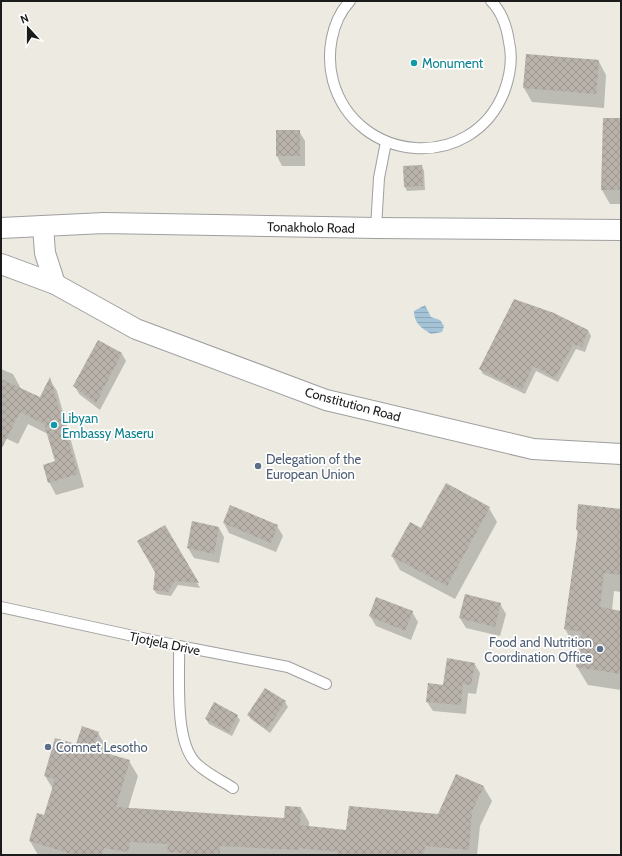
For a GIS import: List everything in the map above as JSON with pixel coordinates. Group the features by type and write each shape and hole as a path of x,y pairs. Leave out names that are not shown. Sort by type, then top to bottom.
{"street":[{"name":"Tonakholo Road","path":"1,228 104,223 376,228 621,230"},
{"path":"43,226 45,253 55,284"},
{"name":"Constitution Road","path":"1,264 55,284 136,329 326,400 533,449 621,454"}],"lane":[{"path":"350,1 336,25 330,48 330,72 336,94 349,114 365,131 386,142 411,149 438,147 462,139 484,124 500,103 510,78 512,52 506,27 491,1"},
{"path":"376,228 379,178 386,142"},
{"name":"Tjotjela Drive","path":"1,607 179,646 288,667 326,684"},
{"path":"179,646 180,728 186,746 195,762 233,788"}],"water":[{"path":"425,305 431,317 440,320 444,326 442,332 431,334 421,327 415,319 414,311"}],"building":[{"path":"526,54 599,60 596,94 523,88"},
{"path":"603,118 621,118 621,190 601,190"},
{"path":"276,130 300,130 300,156 276,156"},
{"path":"422,165 423,186 404,187 403,166"},
{"path":"514,299 554,313 588,330 582,347 573,344 555,378 533,366 522,390 479,369"},
{"path":"98,340 122,353 96,403 73,386"},
{"name":"Libyan Embassy Maseru","path":"50,377 78,474 48,483 43,465 55,461 44,424 20,412 1,450 1,379 40,397"},
{"path":"446,483 490,507 447,586 391,556 410,522 421,528"},
{"path":"578,504 621,509 621,575 604,573 600,607 621,611 621,674 576,667 582,632 564,629 578,530 576,530"},
{"path":"230,505 278,525 271,543 223,523"},
{"path":"192,521 219,527 214,554 187,548"},
{"path":"165,525 199,583 175,581 168,592 153,590 155,572 137,541"},
{"path":"465,594 501,603 495,627 459,618"},
{"path":"376,597 413,611 405,631 369,616"},
{"path":"447,658 475,663 471,685 463,684 461,705 426,702 428,683 443,685"},
{"path":"265,688 286,701 267,729 247,715"},
{"path":"214,702 238,715 229,732 205,719"},
{"path":"82,726 99,732 92,749 130,760 116,807 284,818 285,806 301,807 300,825 346,830 349,806 438,814 456,774 484,786 472,811 469,850 425,846 424,855 337,855 338,852 299,848 299,850 220,846 220,855 182,855 182,853 167,852 168,844 130,842 128,852 104,848 102,855 75,855 29,841 37,813 44,815 55,779 44,776 55,738 76,744"}],"place":[{"name":"Monument","path":"414,63"},
{"name":"Libyan Embassy Maseru","path":"54,425"},
{"name":"Delegation of the European Union","path":"258,466"},
{"name":"Food and Nutrition Coordination Office","path":"600,649"},
{"name":"Comnet Lesotho","path":"48,747"}]}
